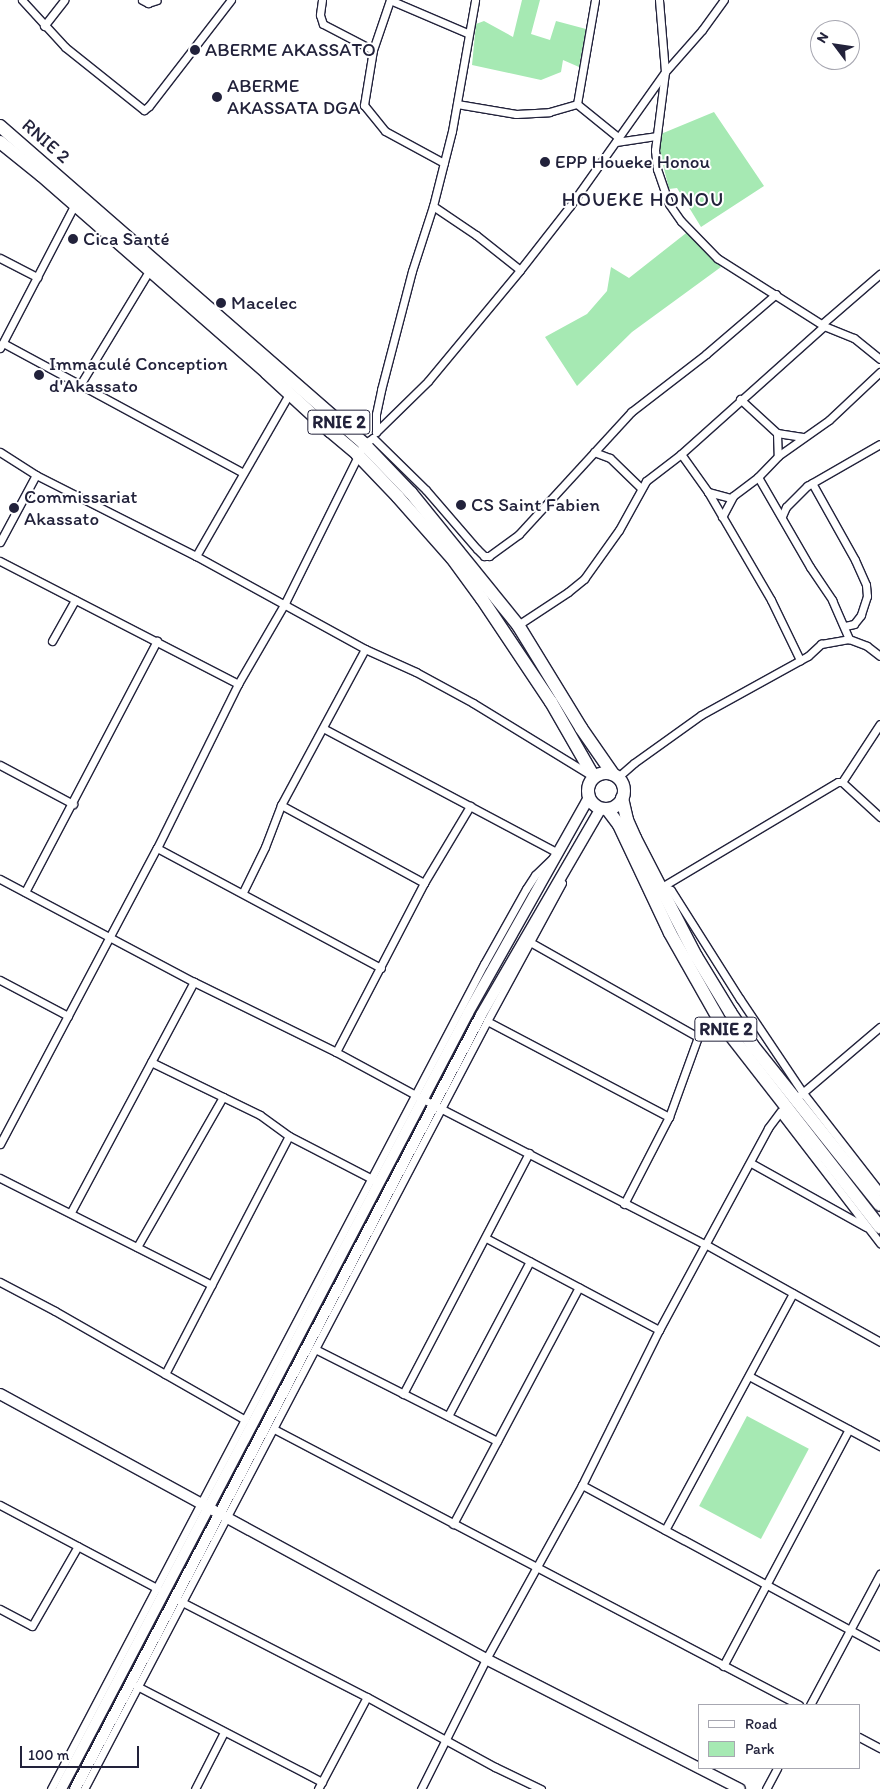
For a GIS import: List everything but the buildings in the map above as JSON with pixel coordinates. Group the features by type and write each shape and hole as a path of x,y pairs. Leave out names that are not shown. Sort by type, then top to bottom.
{"highway":[{"name":"RNIE 2","path":"0,126 368,442 428,512 518,624 581,728 616,776 624,791 622,798 627,820 662,884 696,956 730,1012 792,1102 874,1228"},
{"name":"RNIE 2","path":"0,142 41,175 289,394 368,442 427,528 482,599 551,702 594,777"},
{"path":"589,798 588,786 594,777 600,774 616,776"},
{"name":"RNIE 2","path":"589,798 604,808 619,825 670,933 721,1024 792,1102 880,1205"},
{"path":"604,808 616,806 622,798"}],"main road":[{"path":"61,1789 205,1506 420,1097 589,798"},
{"path":"75,1789 179,1600 438,1107 486,1006 570,860 604,808"},
{"path":"0,1394 486,1659 698,1768"},
{"path":"701,1769 740,1789"}],"street":[{"path":"22,0 65,47 144,110 231,0"},
{"path":"44,26 64,0"},
{"path":"142,0 148,3 156,0"},
{"path":"322,0 320,15 323,24 373,50"},
{"path":"444,163 384,131 366,110 363,99 373,50 390,0 467,33"},
{"path":"0,1144 108,937 157,848 238,684 285,603 368,442 412,271 433,206 444,163 457,104 467,33 475,0"},
{"path":"577,104 595,0"},
{"path":"660,0 665,72 656,136 657,169 669,204 681,221 717,258 823,325 854,338 880,359"},
{"path":"368,442 428,382 520,270 570,206 665,72 702,30 724,0"},
{"path":"457,104 516,114 549,112 577,104"},
{"path":"577,104 617,140 656,136"},
{"path":"74,206 1,345 80,385 243,473"},
{"path":"433,206 476,235 520,270"},
{"path":"0,258 37,277"},
{"path":"80,385 149,271"},
{"path":"518,624 568,592 584,579 619,530 646,481 681,454 740,399 781,366 880,274"},
{"path":"368,442 426,490 477,549 484,556 489,556 519,534 642,402 706,354 776,294"},
{"path":"722,517 730,498 758,477 778,456 830,420 880,372"},
{"path":"196,556 289,394"},
{"path":"740,399 776,433 803,437"},
{"path":"776,433 778,456"},
{"path":"782,516 797,495 812,483 880,444"},
{"path":"0,452 36,474 285,603 365,649 416,672 473,703 594,777"},
{"path":"594,452 610,458 641,488"},
{"path":"681,454 708,492 772,600 800,660"},
{"path":"0,542 36,474"},
{"path":"758,477 810,567 832,600 845,626 849,639"},
{"path":"812,483 855,560 866,585 867,596 860,615 854,624 845,626"},
{"path":"708,492 730,498"},
{"path":"0,561 238,684"},
{"path":"52,641 75,600"},
{"path":"616,776 701,715 800,660 821,644 849,639 867,646 880,656"},
{"path":"25,892 73,804 156,641"},
{"path":"243,892 265,847 282,805 365,649"},
{"path":"662,884 830,785 842,782 880,724"},
{"path":"323,728 558,853"},
{"path":"0,764 73,804"},
{"path":"842,782 880,818"},
{"path":"282,805 424,884"},
{"path":"336,1052 424,884 470,806"},
{"path":"157,848 243,892 381,968"},
{"path":"223,1516 274,1429 438,1107 558,894 570,860"},
{"path":"0,879 194,982 336,1052 624,1204 705,1244 880,1342"},
{"path":"530,942 698,1037"},
{"path":"0,980 68,1016"},
{"path":"72,1212 194,982"},
{"path":"487,1021 669,1117"},
{"path":"624,1204 669,1117 698,1037 721,1024"},
{"path":"421,1789 486,1659 582,1485 659,1330 751,1163 768,1128 792,1102 880,1027"},
{"path":"51,1789 157,1588 205,1506 245,1420 376,1180 289,1136 260,1116 150,1062"},
{"path":"137,1247 223,1097"},
{"path":"792,1102 880,1192"},
{"path":"165,1374 289,1136"},
{"path":"403,1394 529,1153"},
{"path":"751,1163 874,1228 880,1243"},
{"path":"0,1178 72,1212 212,1285"},
{"path":"486,1238 659,1330"},
{"path":"448,1416 530,1262"},
{"path":"0,1282 245,1420"},
{"path":"453,1524 579,1287"},
{"path":"666,1530 793,1293"},
{"path":"315,1349 497,1441"},
{"path":"750,1376 880,1446"},
{"path":"274,1429 797,1704"},
{"path":"723,1666 849,1429"},
{"path":"582,1485 880,1646"},
{"path":"0,1505 157,1588"},
{"path":"0,1609 32,1626 78,1546"},
{"path":"811,1704 880,1574"},
{"path":"179,1600 541,1789"},
{"path":"84,1789 134,1684 322,1782"},
{"path":"318,1789 367,1697"},
{"path":"195,1789 224,1732"},
{"path":"860,1738 880,1748"},
{"path":"766,1789 776,1769"}],"green space":[{"path":"522,0 540,0 531,34 550,40 556,21 586,29 579,67 563,60 561,72 541,80 472,65 476,24 484,21 513,37"},
{"path":"714,112 764,186 701,227 677,188 669,189 656,136"},
{"path":"690,230 721,267 632,332 577,386 545,337 587,314 607,291 611,267 629,278"},
{"path":"747,1416 809,1449 761,1539 699,1506"}],"place":[{"name":"ABERME AKASSATO","path":"195,50"},
{"name":"ABERME AKASSATA DGA","path":"217,97"},
{"name":"EPP Houeke Honou","path":"545,162"},
{"name":"Cica Santé","path":"73,239"},
{"name":"Macelec","path":"221,303"},
{"name":"Immaculé Conception d'Akassato","path":"39,375"},
{"name":"CS Saint Fabien","path":"461,505"},
{"name":"Commissariat Akassato","path":"14,508"}],"district":[{"name":"HOUEKE HONOU","path":"643,199"}]}
